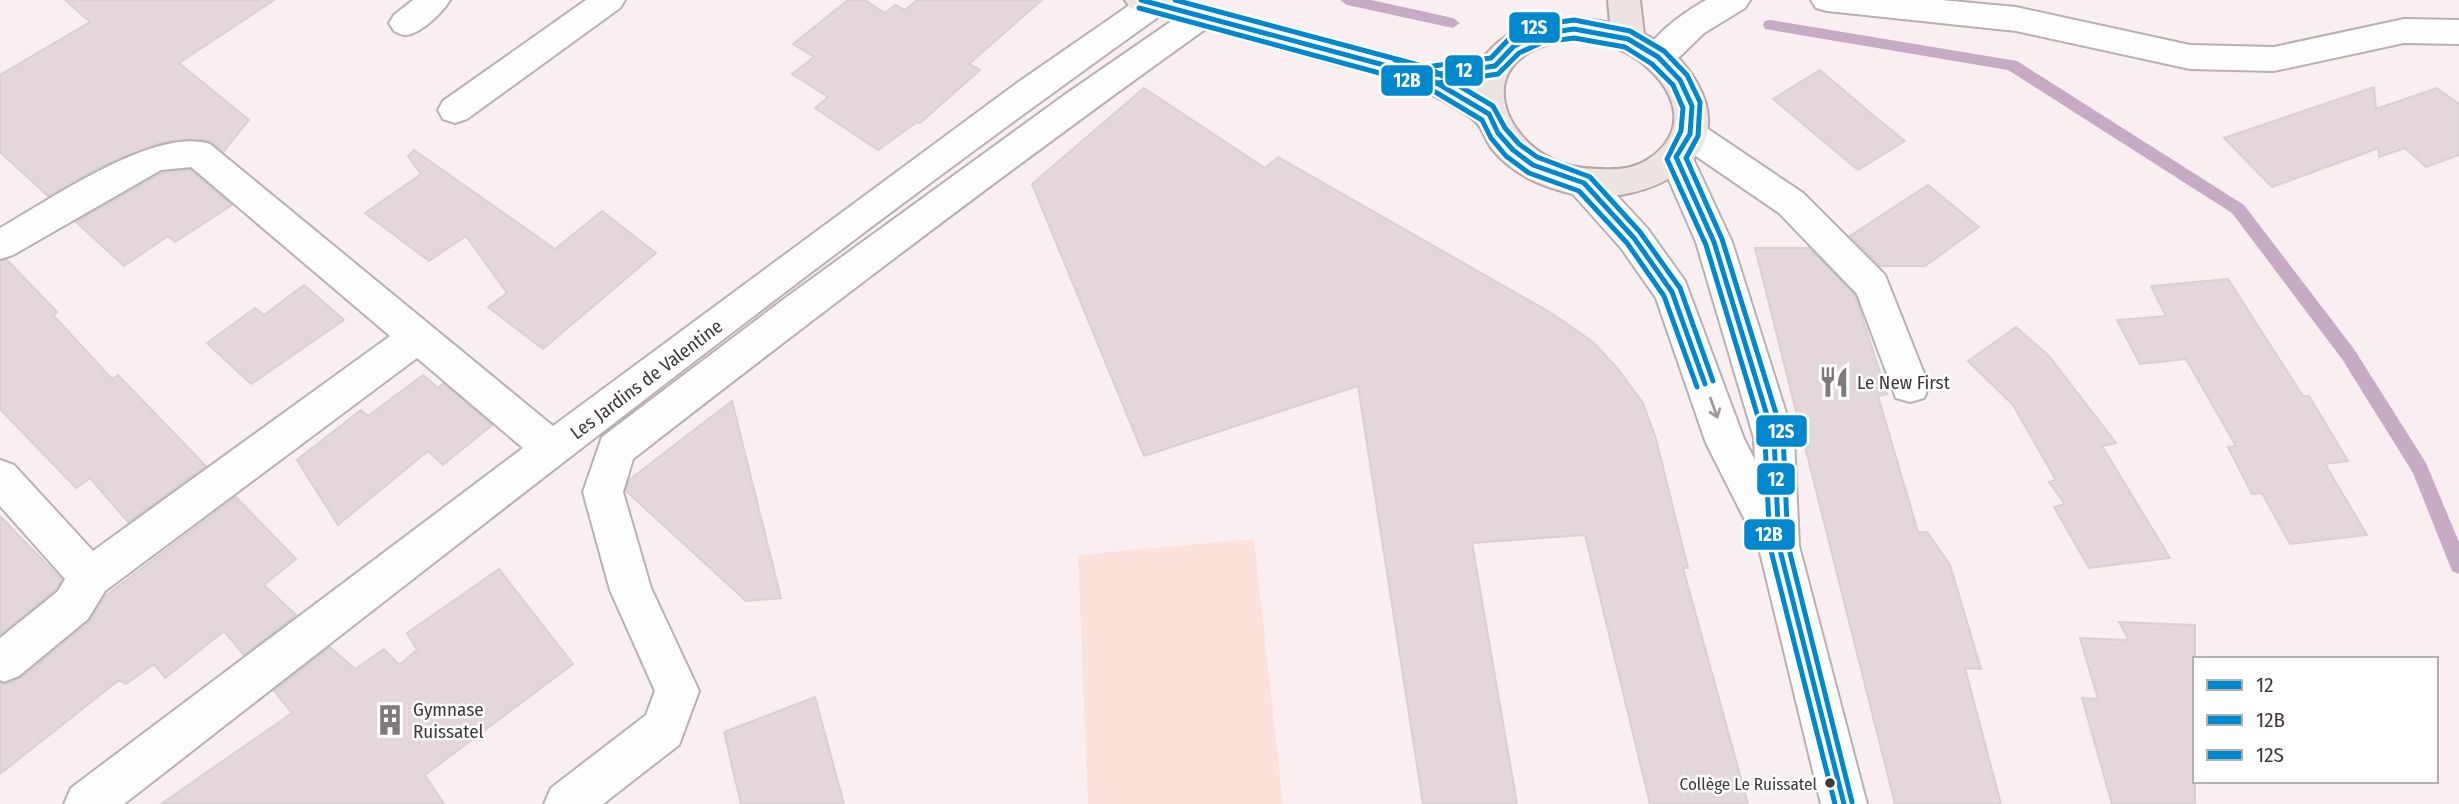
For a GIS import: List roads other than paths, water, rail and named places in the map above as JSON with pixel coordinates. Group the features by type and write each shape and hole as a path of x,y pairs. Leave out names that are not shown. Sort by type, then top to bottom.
{"main road":[{"path":"1574,29 1588,0"},
{"path":"1624,0 1628,39"},
{"path":"1147,2 1425,76 1489,114"},
{"path":"1574,29 1628,39 1658,57 1680,80 1692,106 1683,145 1659,170 1637,179 1612,184 1584,183 1533,165 1506,141 1489,114 1486,95 1495,66 1514,46 1541,34 1574,29"},
{"path":"1425,76 1495,66"}],"street":[{"path":"405,23 434,0"},
{"path":"455,110 609,0"},
{"path":"1658,57 1682,32 1712,9 1734,0"},
{"path":"1835,0 2015,9 2190,57 2274,59 2404,31 2459,32"},
{"name":"Les Jardins de Valentine","path":"0,245 149,161 171,154 198,153 552,449 1147,2"},
{"path":"567,804 663,730 677,691 631,590 603,492 615,449 808,301 1200,17"},
{"path":"1683,145 1791,203 1872,286 1910,386"},
{"path":"1683,145 1774,438 1779,546 1844,804"},
{"path":"1584,183 1634,238 1672,292 1726,443 1779,546"},
{"path":"4,662 72,605 90,577 417,337"},
{"path":"87,804 552,449"},
{"path":"0,478 90,577"}],"waterway":[{"path":"1347,0 1453,23"},
{"path":"1770,25 2012,65 2238,209 2348,354 2420,469 2459,565"}],"place":[{"name":"Le New First","path":"1834,382"},
{"name":"Gymnase Ruissatel","path":"390,720"},
{"name":"Collège Le Ruissatel","path":"1830,783"}]}
